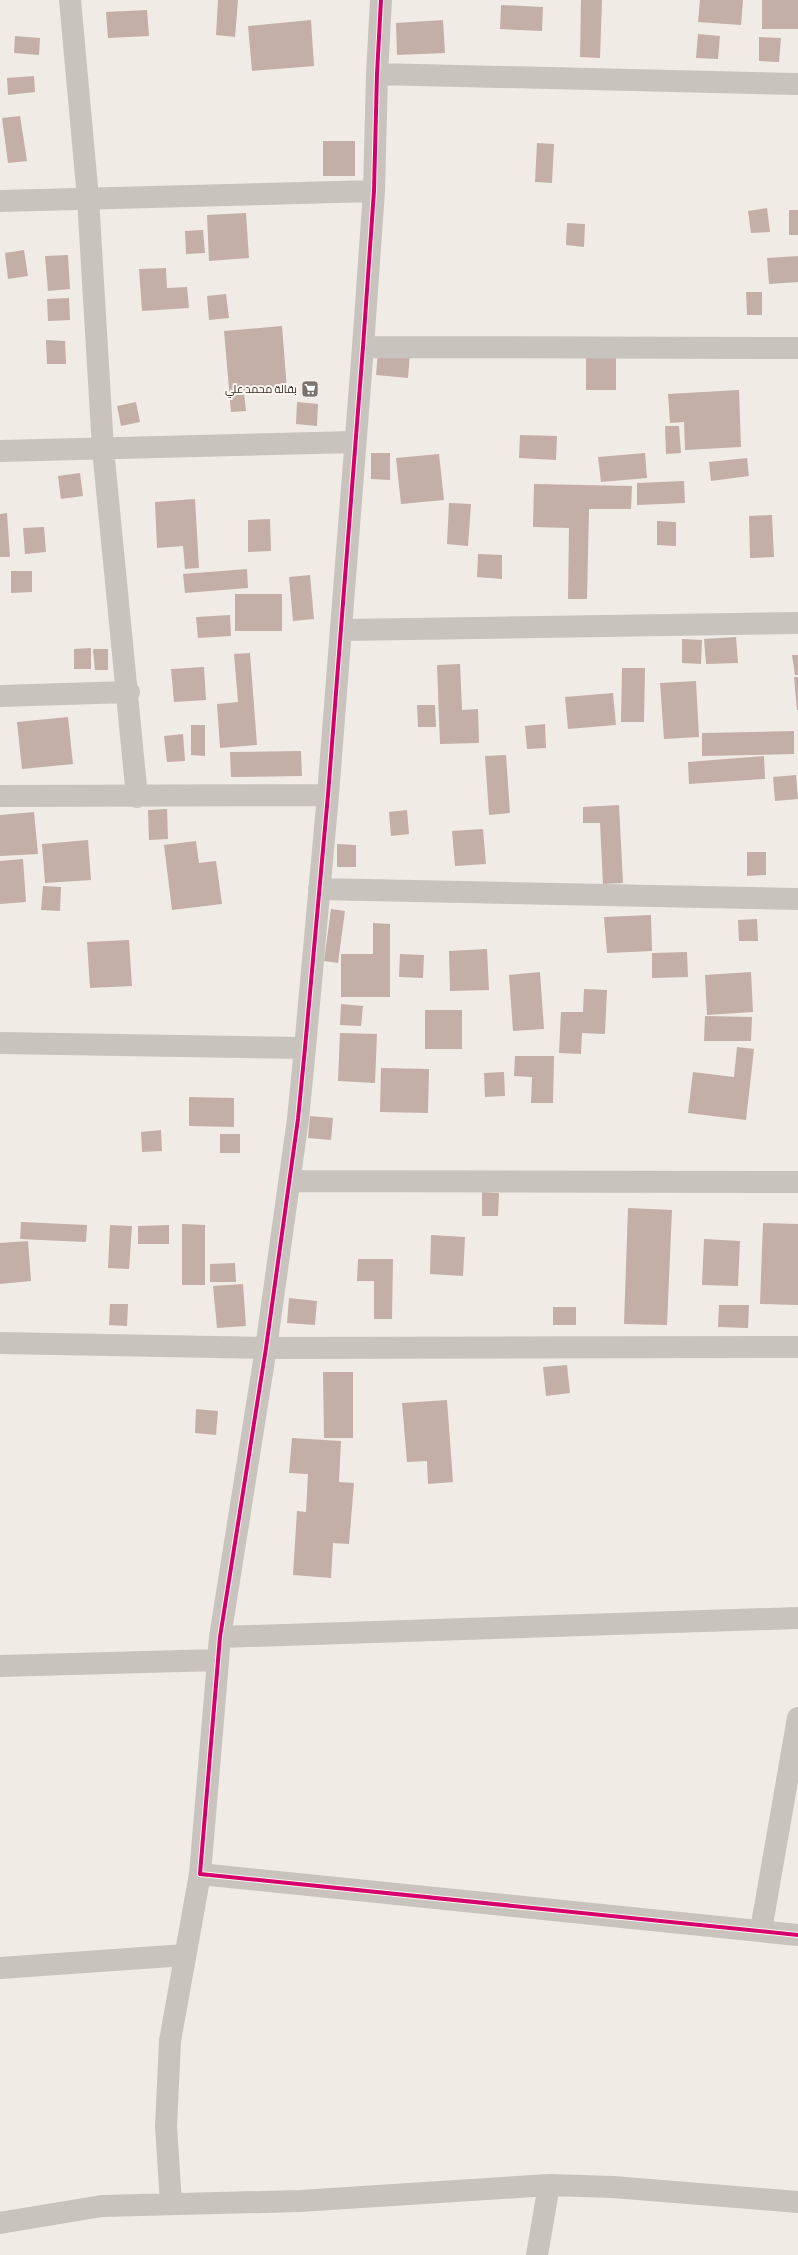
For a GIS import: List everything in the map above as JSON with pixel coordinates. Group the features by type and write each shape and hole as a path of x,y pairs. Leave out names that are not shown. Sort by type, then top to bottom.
{"street":[{"path":"70,0 88,198 103,449 129,692 138,797"},
{"path":"171,2204 166,2126 170,2041 200,1874 220,1637 266,1348 290,1181 305,1048 342,630 363,348 374,191 377,74 381,0"},
{"path":"377,74 798,84"},
{"path":"0,201 374,191"},
{"path":"363,348 798,348"},
{"path":"0,452 355,442"},
{"path":"342,630 798,623"},
{"path":"0,696 129,692"},
{"path":"0,796 138,797 328,795"},
{"path":"319,889 798,899"},
{"path":"0,1043 305,1048"},
{"path":"290,1181 798,1182"},
{"path":"0,1343 266,1348 798,1347"},
{"path":"220,1637 798,1618"},
{"path":"0,1666 218,1660"},
{"path":"761,1930 798,1718"},
{"path":"200,1874 761,1930 798,1935"},
{"path":"0,1968 185,1955"},
{"path":"537,2255 549,2185"},
{"path":"0,2223 102,2206 300,2200 549,2185 613,2187 798,2202"}],"building":[{"path":"218,0 238,0 235,37 216,35"},
{"path":"581,0 602,0 600,58 580,57"},
{"path":"700,0 743,0 741,25 698,22"},
{"path":"762,0 798,0 798,29 762,29"},
{"path":"501,5 543,7 542,31 500,29"},
{"path":"147,10 149,36 108,38 106,12"},
{"path":"311,20 314,66 252,71 248,26"},
{"path":"443,20 445,53 397,55 396,23"},
{"path":"698,34 720,36 718,59 696,58"},
{"path":"15,36 40,38 39,55 14,53"},
{"path":"759,37 781,38 779,62 759,61"},
{"path":"34,76 35,92 8,95 7,78"},
{"path":"20,116 27,161 8,163 2,118"},
{"path":"323,141 355,141 355,176 323,176"},
{"path":"537,143 554,144 552,183 535,182"},
{"path":"767,208 770,232 751,233 748,211"},
{"path":"789,210 798,210 798,235 789,235"},
{"path":"246,213 249,258 209,261 207,215"},
{"path":"567,223 585,224 584,247 566,245"},
{"path":"203,230 205,253 186,254 185,231"},
{"path":"24,250 28,276 8,279 5,253"},
{"path":"68,255 70,289 48,291 45,256"},
{"path":"798,256 798,282 769,284 767,258"},
{"path":"166,268 167,288 187,287 189,308 142,311 139,269"},
{"path":"746,292 762,292 762,315 747,315"},
{"path":"226,294 229,318 209,320 207,296"},
{"path":"69,298 70,320 48,321 47,299"},
{"path":"282,326 287,390 244,393 246,411 231,412 224,331"},
{"path":"46,340 65,341 66,364 47,364"},
{"path":"378,351 410,353 408,378 376,375"},
{"path":"586,357 616,358 616,390 586,390"},
{"path":"739,390 741,447 685,450 684,422 670,423 668,394"},
{"path":"136,402 140,422 121,426 117,406"},
{"path":"297,402 318,404 317,426 296,424"},
{"path":"665,426 679,426 681,453 666,454"},
{"path":"520,435 557,436 556,460 519,458"},
{"path":"371,453 390,453 390,480 371,479"},
{"path":"645,453 647,478 601,482 598,457"},
{"path":"439,454 444,500 401,504 396,458"},
{"path":"747,458 749,476 711,481 709,462"},
{"path":"80,473 83,496 61,499 58,476"},
{"path":"684,481 685,503 637,505 637,483"},
{"path":"534,484 632,486 631,509 589,509 587,599 568,599 569,528 533,527"},
{"path":"195,499 199,568 185,569 183,546 157,548 155,502"},
{"path":"449,503 471,504 468,546 447,544"},
{"path":"7,513 10,557 0,557 0,514"},
{"path":"772,515 774,557 750,558 749,516"},
{"path":"270,519 271,551 248,552 248,520"},
{"path":"657,521 676,522 676,546 657,545"},
{"path":"44,527 46,552 25,554 23,528"},
{"path":"478,554 502,555 502,579 477,577"},
{"path":"247,569 248,588 185,593 183,574"},
{"path":"11,571 32,571 32,592 11,593"},
{"path":"310,575 314,619 293,621 289,577"},
{"path":"235,594 282,594 282,631 235,631"},
{"path":"230,615 231,636 198,638 196,617"},
{"path":"736,637 738,663 706,664 704,639"},
{"path":"682,639 702,640 701,664 682,663"},
{"path":"91,648 91,669 74,669 74,649"},
{"path":"93,649 108,649 108,670 95,670"},
{"path":"250,653 257,745 220,748 217,704 238,702 234,654"},
{"path":"792,655 798,655 798,675 795,675"},
{"path":"460,664 462,710 478,709 479,743 440,744 437,665"},
{"path":"204,667 206,700 174,702 171,669"},
{"path":"622,668 645,668 644,722 621,722"},
{"path":"794,677 798,677 798,710 797,710"},
{"path":"696,681 699,737 664,739 660,683"},
{"path":"613,693 616,725 568,729 565,697"},
{"path":"417,705 435,705 436,727 418,727"},
{"path":"68,717 73,764 22,769 17,722"},
{"path":"545,724 546,748 527,749 525,726"},
{"path":"191,725 205,725 205,756 191,755"},
{"path":"794,731 794,754 702,756 702,733"},
{"path":"183,734 185,761 167,762 164,736"},
{"path":"301,751 302,776 231,777 230,752"},
{"path":"506,755 510,813 489,815 485,756"},
{"path":"764,756 765,779 689,784 688,762"},
{"path":"796,775 798,799 775,801 773,777"},
{"path":"619,805 623,883 603,884 600,823 583,823 583,807"},
{"path":"167,809 168,839 149,840 148,810"},
{"path":"407,810 409,834 391,836 389,812"},
{"path":"34,812 38,854 0,856 0,815"},
{"path":"483,829 486,864 455,866 452,831"},
{"path":"88,840 91,880 45,883 42,844"},
{"path":"196,841 199,863 216,861 222,904 172,910 164,845"},
{"path":"337,844 356,845 356,867 337,867"},
{"path":"747,852 766,852 766,875 747,876"},
{"path":"23,859 26,902 0,904 0,861"},
{"path":"43,886 61,887 60,911 41,910"},
{"path":"331,909 345,911 338,963 324,961"},
{"path":"651,915 652,951 607,953 604,917"},
{"path":"757,919 758,941 739,941 738,920"},
{"path":"373,923 390,924 390,997 341,997 341,954 373,954"},
{"path":"129,940 132,986 90,988 87,942"},
{"path":"487,949 489,990 450,991 449,951"},
{"path":"687,952 688,977 652,978 652,953"},
{"path":"400,954 424,955 423,978 399,977"},
{"path":"540,972 544,1029 513,1031 509,975"},
{"path":"751,972 753,1012 707,1015 705,975"},
{"path":"584,989 607,990 605,1034 582,1033 581,1054 559,1053 561,1012 583,1012"},
{"path":"341,1004 363,1006 361,1026 340,1025"},
{"path":"425,1010 462,1010 462,1049 425,1049"},
{"path":"705,1016 752,1017 751,1041 704,1041"},
{"path":"340,1033 377,1034 375,1083 338,1081"},
{"path":"737,1047 754,1049 746,1120 688,1113 693,1072 734,1077"},
{"path":"515,1056 554,1056 553,1103 531,1103 532,1077 514,1076"},
{"path":"381,1068 429,1069 428,1113 380,1112"},
{"path":"504,1072 505,1096 485,1097 484,1073"},
{"path":"189,1097 234,1098 234,1127 189,1126"},
{"path":"310,1116 333,1118 331,1140 308,1138"},
{"path":"161,1130 162,1151 142,1152 141,1132"},
{"path":"220,1134 240,1134 240,1153 220,1153"},
{"path":"482,1192 499,1193 498,1216 482,1216"},
{"path":"628,1208 672,1210 667,1325 624,1324"},
{"path":"21,1222 87,1225 86,1242 20,1239"},
{"path":"763,1223 798,1224 798,1305 760,1304"},
{"path":"182,1224 205,1225 205,1285 182,1285"},
{"path":"110,1225 132,1226 129,1269 108,1268"},
{"path":"169,1225 169,1244 138,1244 138,1226"},
{"path":"431,1235 465,1237 463,1276 430,1274"},
{"path":"704,1239 740,1241 738,1286 702,1285"},
{"path":"28,1241 31,1281 0,1284 0,1243"},
{"path":"358,1259 393,1259 392,1319 374,1319 374,1281 357,1281"},
{"path":"235,1263 236,1282 210,1282 210,1264"},
{"path":"243,1284 246,1326 217,1328 213,1286"},
{"path":"289,1298 317,1301 315,1325 287,1323"},
{"path":"110,1304 128,1304 127,1326 109,1325"},
{"path":"719,1305 749,1305 748,1328 718,1327"},
{"path":"553,1307 576,1307 576,1325 553,1325"},
{"path":"567,1365 570,1393 546,1396 543,1367"},
{"path":"323,1372 353,1372 353,1438 324,1438"},
{"path":"447,1400 453,1482 428,1484 427,1461 407,1462 402,1403"},
{"path":"196,1409 218,1411 216,1435 195,1433"},
{"path":"292,1438 341,1441 339,1482 354,1483 349,1544 333,1543 331,1578 293,1575 297,1511 306,1512 308,1474 289,1473"}],"cycle path":[{"path":"381,0 377,74 374,191 363,347 328,795 305,1048 298,1119 266,1348 220,1637 200,1874 798,1935"}],"place":[{"name":"بقالة محمد علي","path":"310,389"}]}
